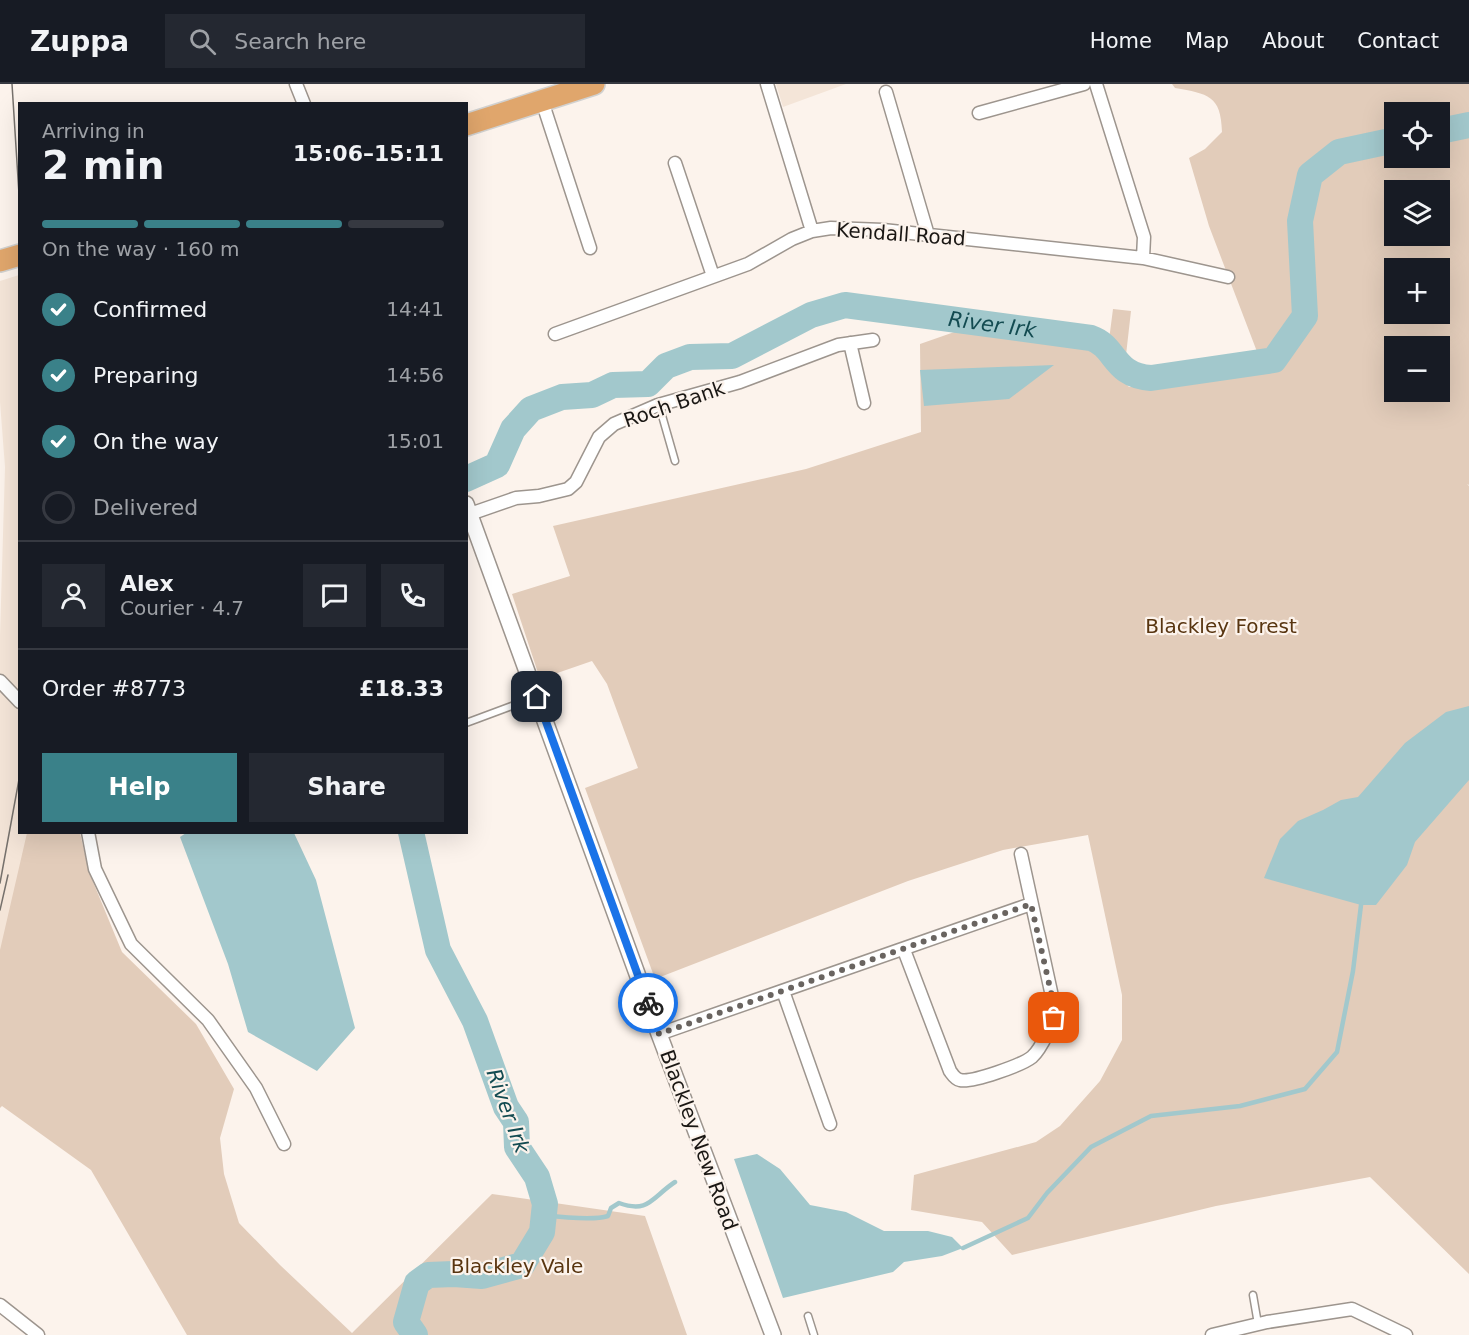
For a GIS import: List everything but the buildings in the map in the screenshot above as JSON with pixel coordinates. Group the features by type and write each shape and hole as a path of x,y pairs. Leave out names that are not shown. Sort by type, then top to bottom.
{"highway":[{"path":"468,124 544,94 594,84"},
{"path":"0,261 18,256"}],"street":[{"path":"296,84 303,102"},
{"path":"767,84 812,231"},
{"path":"979,113 1084,84"},
{"path":"1096,84 1144,237 1143,258"},
{"path":"886,92 928,235"},
{"path":"544,94 590,248"},
{"path":"675,163 713,276"},
{"name":"Kendall Road","path":"555,334 748,264 792,239 812,231 850,227 1143,258 1228,277"},
{"name":"Roch Bank","path":"468,509 568,489 576,482 599,437 614,424 658,405 740,382 837,345 873,340"},
{"path":"850,343 864,403"},
{"name":"Blackley New Road","path":"468,509 659,1034 773,1335"},
{"path":"0,681 18,700"},
{"path":"88,834 95,869 131,944 208,1020 256,1088 284,1144"},
{"path":"904,950 950,1071 955,1077 961,1081 976,1079 1032,1057 1054,1018 1055,1010 1021,854"},
{"path":"659,1034 1031,904"},
{"path":"783,991 830,1124"},
{"path":"0,1305 30,1333"},
{"path":"1212,1335 1258,1324 1352,1309 1406,1335"}],"lane":[{"path":"658,405 675,461"},
{"path":"468,722 537,697"},
{"path":"1253,1295 1258,1324"},
{"path":"808,1316 814,1335"}],"shaded area":[{"path":"776,84 846,84 783,107"},
{"path":"18,275 18,834 59,834 0,1107 0,636 5,467 0,402 0,281"}],"green space":[{"name":"Blackley Forest","path":"1172,84 1469,84 1469,485 1467,484 1469,486 1469,1274 1370,1177 1216,1206 1012,1255 982,1222 911,1210 914,1175 1036,1142 1060,1126 1100,1081 1122,1040 1122,995 1088,835 1003,850 908,881 655,979 585,788 638,768 607,684 592,661 540,679 512,594 570,576 553,526 806,469 921,432 920,344 963,329 1095,347 1129,387 1264,370 1209,226 1189,158 1205,149 1222,132 1219,110 1215,103 1210,98 1196,92 1175,88"},
{"path":"1113,309 1131,311 1126,355 1109,340"},
{"name":"Blackley Vale","path":"27,834 80,834 89,872 122,952 196,1024 234,1089 220,1138 224,1174 239,1223 352,1333 492,1194 645,1216 687,1335 187,1335 91,1170 2,1106 0,1108 0,950"}],"water":[{"path":"1054,365 1009,399 924,406 920,370"},
{"path":"1469,706 1469,780 1415,842 1407,865 1376,905 1361,905 1264,878 1280,839 1298,821 1341,800 1358,797 1405,743 1446,712"},
{"path":"184,834 294,834 316,880 355,1028 317,1071 248,1032 228,964 180,837"},
{"path":"757,1154 780,1169 810,1205 846,1212 884,1231 928,1231 952,1237 963,1248 942,1256 904,1262 893,1272 783,1298 734,1159"}],"waterway":[{"name":"River Irk","path":"1450,129 1469,125"},
{"name":"River Irk","path":"468,478 497,465 513,429 531,409 562,397 592,395 613,385 648,384 666,366 690,357 732,356 811,315 845,305 1091,338 1106,348 1129,372 1151,378 1274,360 1305,316 1300,221 1310,175 1339,152 1384,142"},
{"name":"River Irk","path":"411,834 438,950 475,1021 506,1107 516,1122 517,1147 537,1177 545,1204 542,1232 522,1265 482,1276 428,1275 417,1283 406,1322 415,1335"},
{"path":"963,1248 1028,1218 1047,1193 1091,1147 1151,1116 1240,1106 1305,1089 1337,1052 1353,971 1361,905"},
{"path":"544,1215 567,1218 608,1216 611,1208 619,1203 629,1206 644,1205 675,1182"}],"tram line":[{"path":"12,84 18,178"},
{"path":"0,883 18,785"},
{"path":"0,910 8,875"}],"way so far":[{"path":"648,1003 659,1034 1031,904 1055,1010 1054,1018"}],"route":[{"path":"537,697 648,1003"}]}
